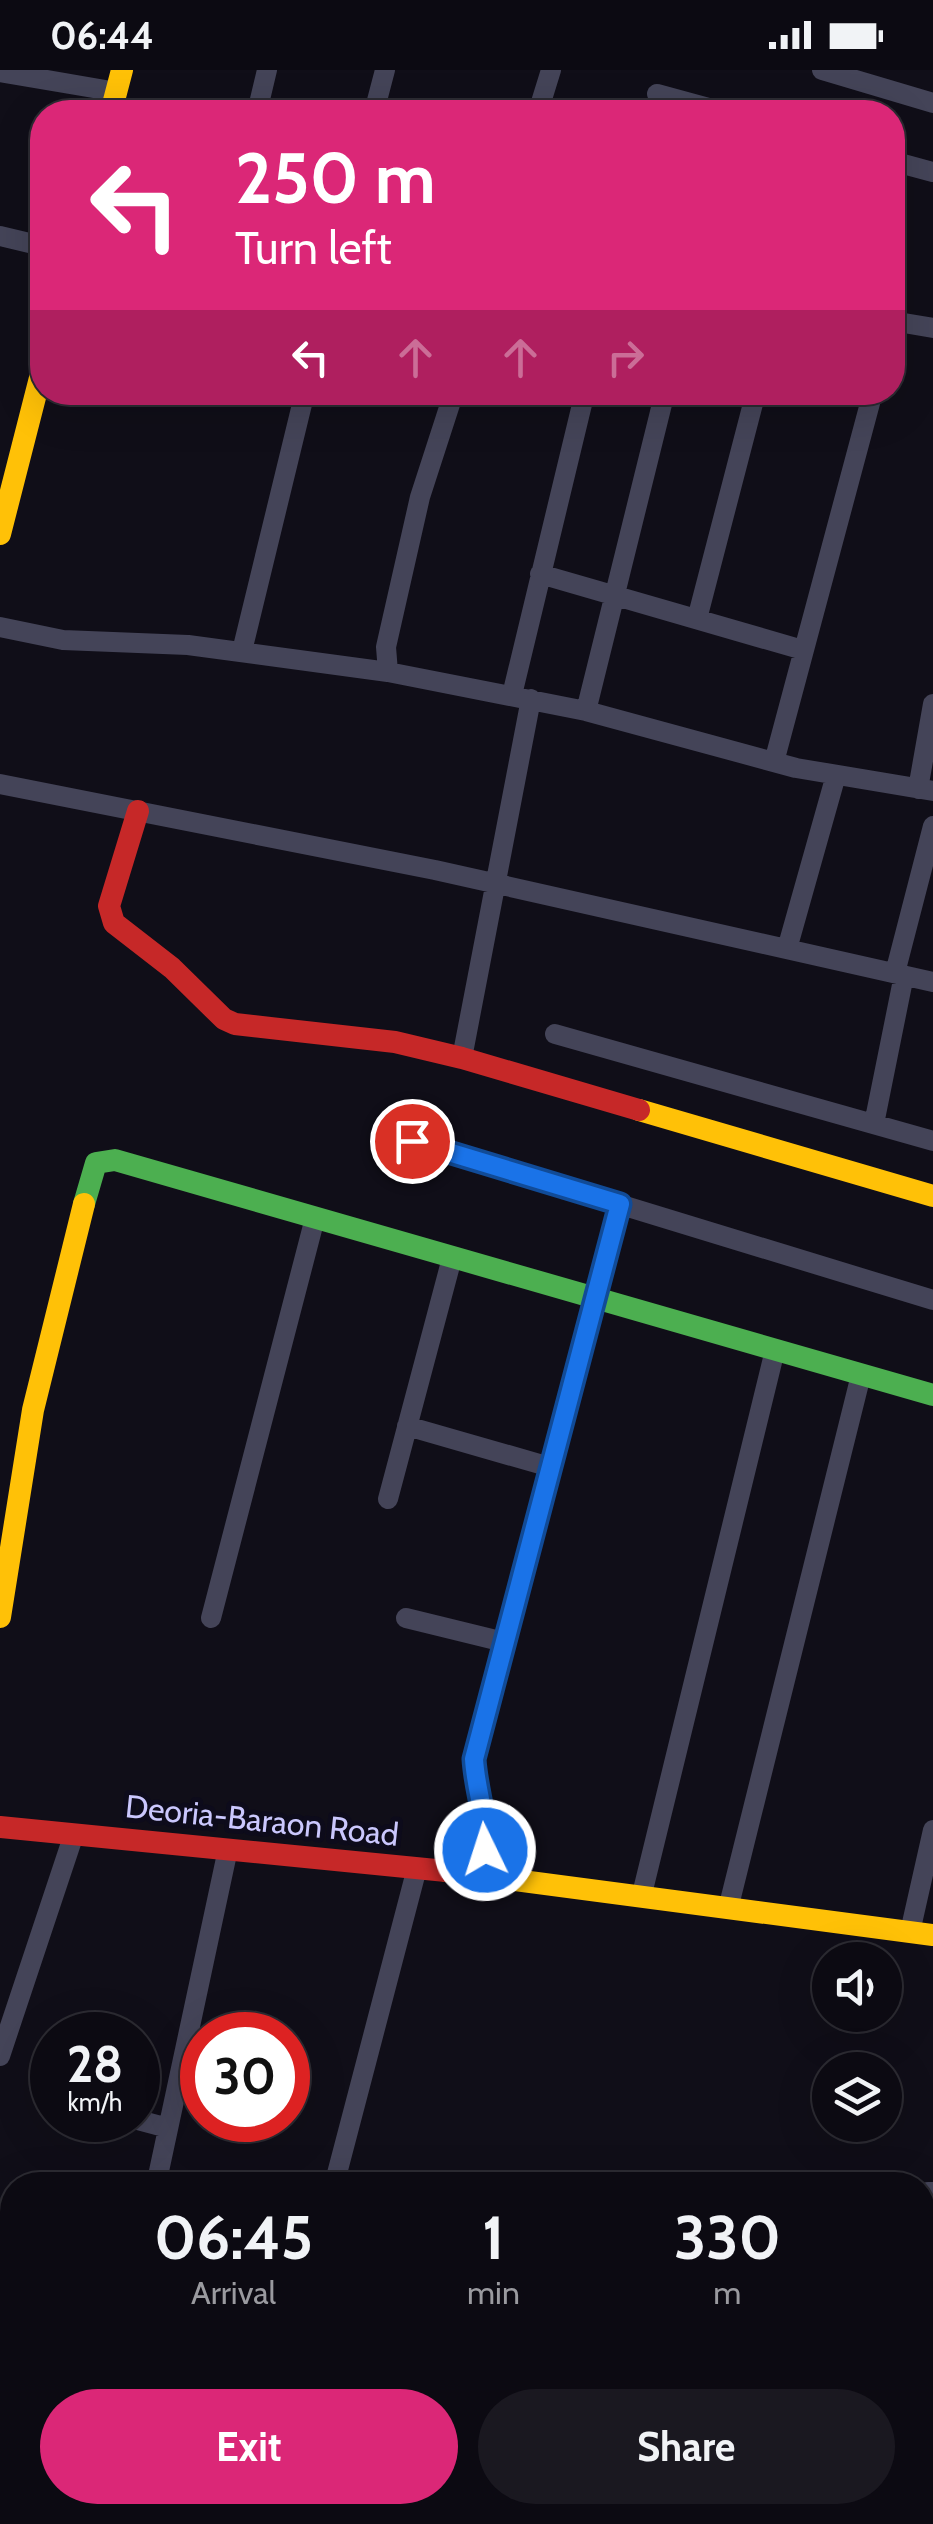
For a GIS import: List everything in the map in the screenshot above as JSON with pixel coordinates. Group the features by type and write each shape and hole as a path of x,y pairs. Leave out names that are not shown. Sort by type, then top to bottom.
{"street":[{"path":"260,100 267,70"},
{"path":"377,100 385,70"},
{"path":"542,100 551,70"},
{"path":"830,71 933,102"},
{"path":"0,72 116,95"},
{"path":"657,94 679,100"},
{"path":"905,164 933,172"},
{"path":"0,236 30,243"},
{"path":"905,321 931,322"},
{"path":"0,534 33,405"},
{"path":"242,650 302,405"},
{"path":"388,672 386,647 420,497 450,405"},
{"path":"462,1058 496,884 540,574 582,405"},
{"path":"586,712 663,405"},
{"path":"698,619 753,405"},
{"path":"774,762 869,405"},
{"path":"540,574 804,650"},
{"path":"0,627 62,640 242,650 388,672 586,712 774,762 925,790 933,704"},
{"path":"787,949 836,775"},
{"path":"0,784 496,884 933,982"},
{"path":"138,812 109,906 110,915 124,932 188,982 213,1012 235,1024 394,1042 462,1058 933,1196"},
{"path":"874,1124 900,974 933,826"},
{"path":"555,1034 933,1141"},
{"path":"412,1141 933,1300"},
{"path":"0,1617 33,1410 96,1162 115,1160 933,1395"},
{"path":"483,1874 487,1826 474,1759 620,1204"},
{"path":"210,1618 315,1218"},
{"path":"388,1500 452,1258"},
{"path":"642,1894 774,1350"},
{"path":"729,1905 862,1375"},
{"path":"407,1426 550,1468"},
{"path":"406,1618 504,1642"},
{"name":"Deoria-Baraon Road","path":"0,1827 483,1874 921,1934"},
{"path":"921,1934 933,1830"},
{"path":"0,2056 74,1834"},
{"path":"159,2172 228,1848"},
{"path":"337,2172 417,1868"},
{"path":"160,2126 168,2128"}],"traffic: fast":[{"path":"84,1204 96,1163 115,1160 933,1395"}],"traffic: slow":[{"path":"114,100 122,70"},
{"path":"0,534 33,405"},
{"path":"639,1110 933,1196"},
{"path":"0,1617 33,1410 84,1204"},
{"path":"446,1871 933,1935"}],"traffic: jam":[{"path":"138,811 109,906 114,923 172,968 224,1019 235,1024 395,1042 639,1110"},
{"path":"0,1827 446,1871"}],"route":[{"path":"412,1141 620,1204 474,1759 487,1826 485,1850"}]}
